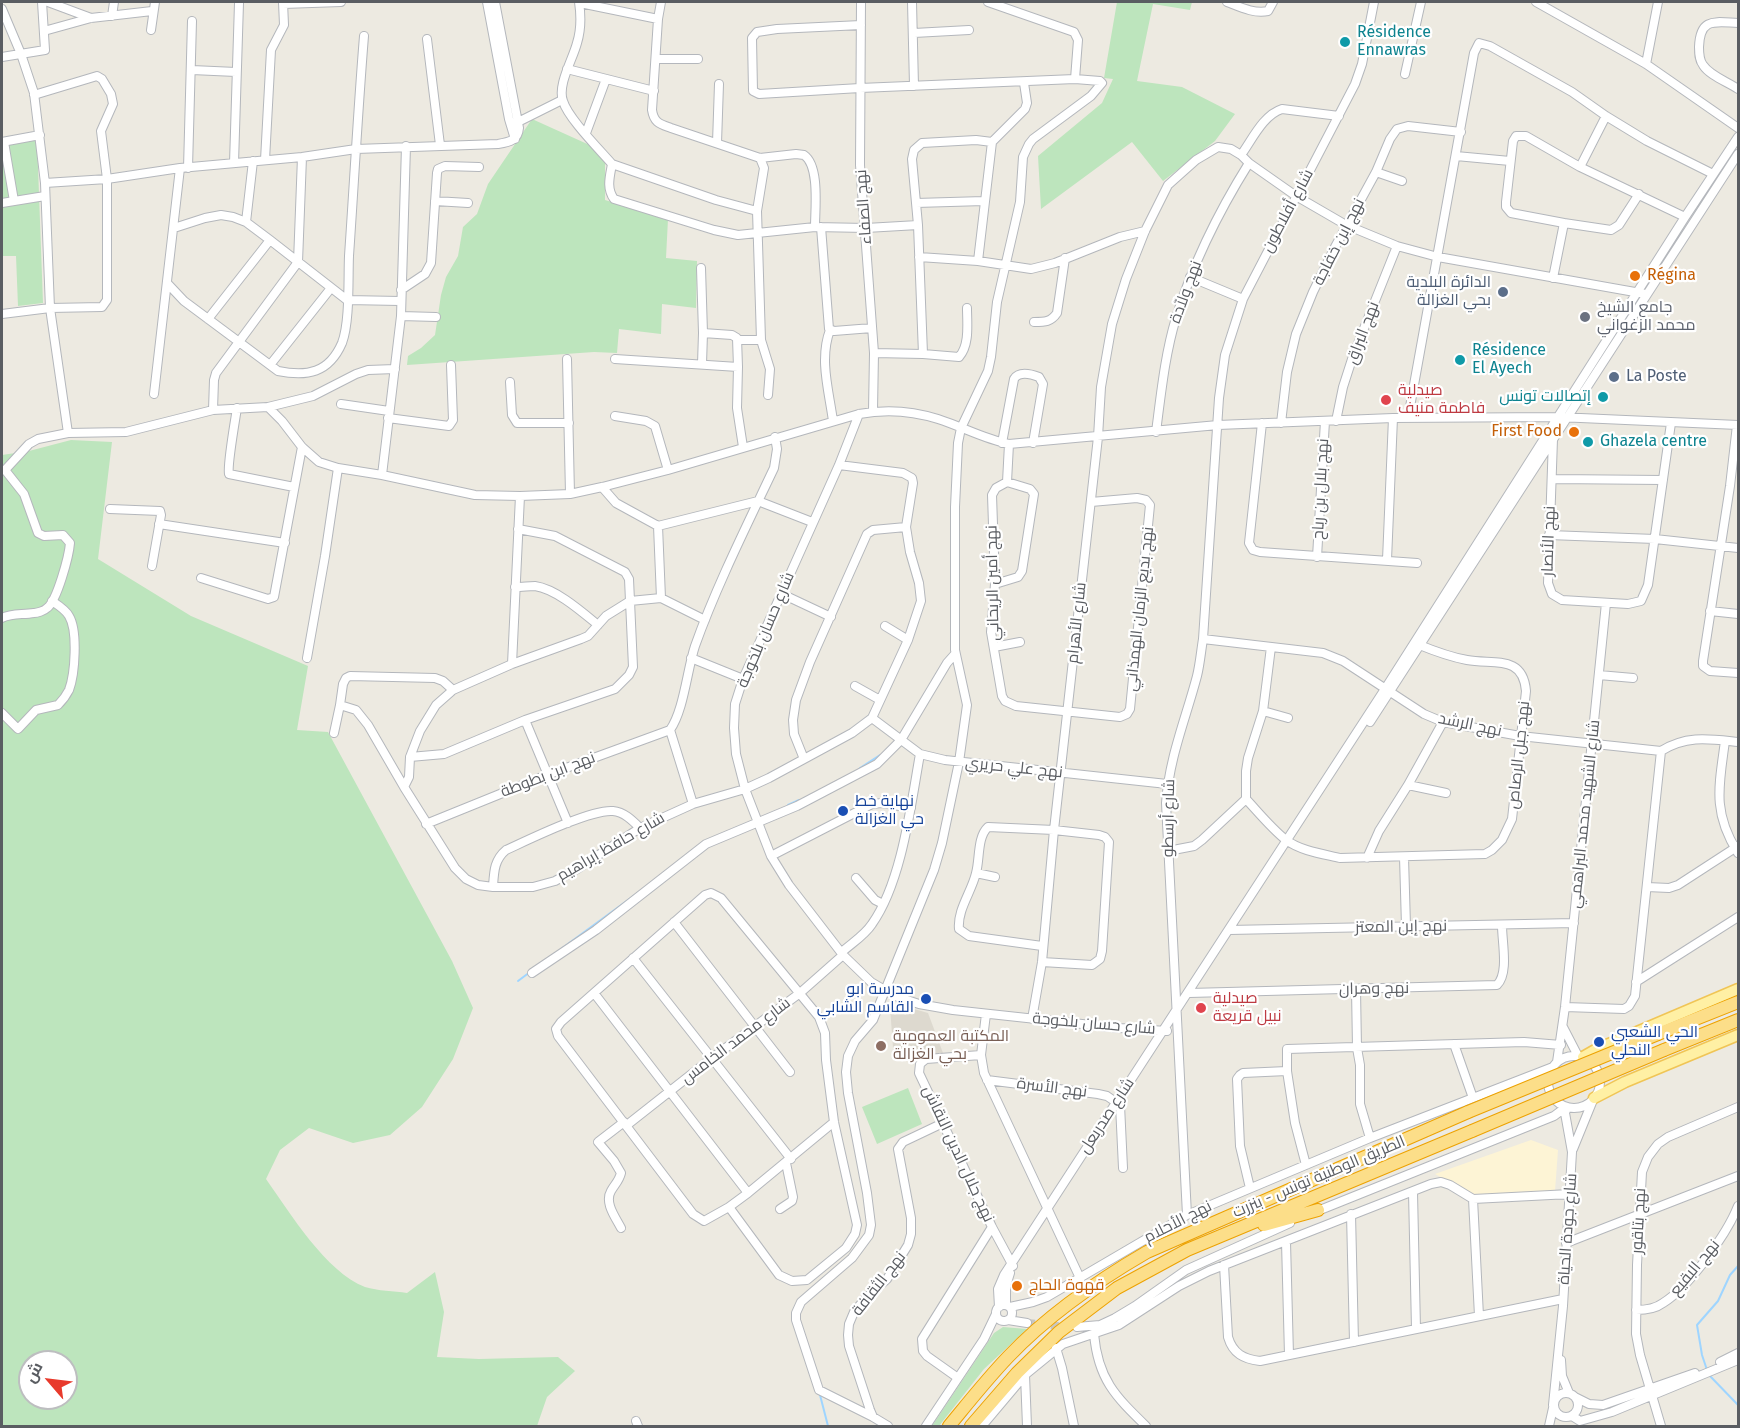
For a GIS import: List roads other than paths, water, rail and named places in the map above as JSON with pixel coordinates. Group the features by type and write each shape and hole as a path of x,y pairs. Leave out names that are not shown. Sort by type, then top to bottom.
{"highway":[{"name":"الطريق الوطنية تونس - بنزرت","path":"949,1426 986,1381 1027,1338 1112,1272 1147,1252 1468,1112 1738,1002"},
{"name":"الطريق الوطنية تونس - بنزرت","path":"971,1426 1017,1373 1059,1332 1118,1288 1187,1250 1738,1020"},
{"path":"1157,1266 1266,1224 1318,1210"}],"main road":[{"path":"1580,1056 1738,989"},
{"path":"1593,1099 1625,1082 1738,1035"}],"street":[{"path":"2,57 44,52 46,46 42,2"},
{"path":"48,2 91,18"},
{"path":"112,16 114,2"},
{"path":"151,30 155,2"},
{"path":"265,160 271,50 284,25 283,3 341,2"},
{"path":"487,2 509,119 515,139"},
{"path":"45,183 302,157 356,149 498,144 515,139 519,122 495,2"},
{"path":"658,19 580,2 580,30 577,45 567,69 562,100 567,111 612,164 757,212"},
{"path":"661,2 652,110 658,123 760,158 804,155 813,165 827,325 830,330"},
{"name":"نهج الصفاء","path":"861,2 860,165 874,353 873,411"},
{"path":"912,2 914,86"},
{"path":"988,2 1074,32 1078,39 1075,79"},
{"path":"1227,2 1263,12 1268,11 1273,2"},
{"name":"شارع أفلاطون","path":"1218,425 1225,355 1243,299 1339,116 1362,64 1374,2"},
{"path":"1405,74 1422,2"},
{"path":"1536,2 1646,64 1738,128"},
{"path":"1646,64 1658,2"},
{"path":"234,163 239,3"},
{"path":"44,31 91,18 152,11"},
{"path":"2,14 21,54 34,95 45,183 50,308 69,433"},
{"path":"154,394 174,228 184,168 192,70 192,21"},
{"path":"1738,23 1709,23 1704,26 1700,34 1699,56 1701,64 1706,69 1738,89"},
{"path":"861,25 761,31 754,34 752,38 752,88 755,93 1075,79 1100,81 1102,85 1029,144 1023,157 1020,202 997,302 990,364 961,428 958,443 955,654 967,705 959,762 934,870 873,1020 850,1050 846,1072 871,1225 869,1235 852,1258 801,1302 796,1316 819,1390 888,1426"},
{"path":"914,33 969,30"},
{"path":"167,283 184,302 278,371 296,375 313,372 328,363 341,344 347,326 364,36"},
{"path":"427,39 440,145"},
{"path":"1408,418 1474,53 1479,43 1490,46 1572,92 1647,141 1713,174"},
{"path":"657,59 698,59"},
{"path":"567,69 654,91"},
{"path":"192,70 236,72"},
{"path":"2,314 50,308 102,307 107,300 107,178 101,130 113,104 111,94 102,79 97,76 34,95"},
{"path":"586,133 606,79"},
{"path":"978,261 992,141 1026,109 1024,83"},
{"path":"717,143 719,84"},
{"path":"519,122 562,100"},
{"path":"1339,116 1282,109 1266,119 1241,155 1296,196 1346,225 1396,246 1438,258 1642,293"},
{"path":"1580,167 1606,116"},
{"name":"نهج إبن خفاجة","path":"1281,423 1287,372 1296,334 1313,292 1346,225 1376,172 1390,139 1401,127 1408,126 1461,132"},
{"path":"14,201 3,142 40,135"},
{"path":"1639,194 1615,229 1607,230 1511,213 1508,211 1506,202 1513,141 1516,136 1522,135 1580,167 1639,194 1685,217"},
{"path":"1642,293 1685,217 1738,137"},
{"path":"922,354 918,225 912,159 914,150 918,145 964,140 992,141"},
{"path":"382,475 401,316 406,146"},
{"name":"شارع الأهرام","path":"1032,1019 1042,962 1060,773 1098,437 1101,387 1112,324 1126,279 1145,231 1168,185 1197,160 1218,147 1231,149 1241,155"},
{"path":"1642,293 1738,154"},
{"path":"1456,156 1510,161"},
{"path":"213,410 216,373 298,262 302,157"},
{"path":"760,158 764,168 757,212 761,340 770,369 768,395"},
{"path":"246,222 253,161"},
{"name":"نهج ولاّدة","path":"1156,432 1164,370 1175,319 1190,277 1215,222 1249,163"},
{"path":"612,164 608,185 614,199 727,234 738,236 818,227 866,228 918,225"},
{"path":"401,290 430,268 437,173 441,166 479,167"},
{"path":"1376,172 1402,181"},
{"path":"2,203 45,196"},
{"path":"435,201 468,203"},
{"path":"916,203 984,201"},
{"path":"174,228 221,215 246,222 347,300 400,302"},
{"path":"1553,278 1564,223"},
{"path":"919,257 978,261 1031,269 1042,267 1120,237 1145,231"},
{"path":"208,319 270,240"},
{"name":"نهج البراق","path":"1336,421 1343,387 1353,356 1387,274 1396,246"},
{"path":"1034,322 1046,322 1053,319 1057,313 1065,258"},
{"path":"701,268 702,364"},
{"path":"1190,277 1243,299"},
{"path":"270,365 331,288"},
{"name":"شارع صدربعل","path":"926,1426 1004,1312 998,1289 1388,690 1642,293"},
{"path":"874,353 922,354 955,358 962,354 967,336 967,308"},
{"path":"401,316 436,317"},
{"path":"830,330 872,328"},
{"path":"830,330 824,354 832,421"},
{"path":"703,333 732,335 738,340 761,340"},
{"path":"738,340 737,408 743,447"},
{"path":"567,359 570,494"},
{"path":"615,359 738,367"},
{"path":"341,404 449,426 453,420 451,365"},
{"path":"2,618 9,614 34,613 46,609 63,575 70,543 63,535 44,536 38,533 24,494 5,470 29,444 38,439 69,433 126,432 213,410 267,407 313,396 368,370 395,369"},
{"name":"نهج أمين الريحاني","path":"1033,443 1043,381 1036,375 1021,374 1014,380 1006,443 1006,482 996,488 992,495 995,584 991,632 1002,696 1005,701 1016,706 1067,712"},
{"path":"510,382 512,415 517,423 569,423"},
{"path":"267,407 282,421 302,447 319,462 338,468 475,495 520,496 570,494 602,487 873,411 916,414 990,440 1006,443 1033,443 1218,425 1393,418 1562,418 1738,425 1734,487 1720,547 1703,666 1710,671 1738,673"},
{"path":"237,408 228,467 229,474 294,487"},
{"name":"شارع حسان بلخوجة","path":"859,414 743,679 735,704 736,754 745,789 771,856 789,885 842,953 871,982 885,992 919,1004 986,1014 1119,1028 1166,1030"},
{"path":"615,416 646,421 655,426 668,470"},
{"path":"1387,560 1393,418"},
{"name":"نهج بلال بن رباح","path":"1317,556 1325,422"},
{"path":"1262,423 1249,543 1253,550 1417,563"},
{"path":"1606,603 1628,604 1641,601 1648,585 1671,423"},
{"name":"شارع أرسطو","path":"1187,1215 1166,822 1167,784 1176,743 1198,674 1203,639 1218,425"},
{"name":"نهج الأنصار","path":"1551,435 1552,479 1548,583 1552,594 1562,600 1606,603"},
{"path":"693,804 670,729 680,710 691,658 705,620 776,461 775,437"},
{"path":"201,578 268,599 276,595 302,447"},
{"path":"838,465 903,473 908,475 913,483 906,527 921,601 908,640 872,718"},
{"path":"307,658 326,556 338,468"},
{"path":"1552,479 1663,480"},
{"path":"995,584 1018,577 1022,571 1034,494 1030,489 1006,482"},
{"path":"602,487 616,503 658,525 758,501 812,522"},
{"path":"512,664 520,496"},
{"name":"نهج بديع الزمان الهمذاني","path":"1067,712 1120,717 1127,714 1130,709 1150,505 1146,500 1137,498 1091,502"},
{"path":"110,509 158,510 161,515 152,566"},
{"path":"159,524 285,543"},
{"path":"658,525 662,598"},
{"path":"804,759 794,734 793,720 800,687 869,531 906,527"},
{"path":"410,757 444,754 525,720 615,689 624,682 633,667 629,579 621,569 555,536 518,529"},
{"path":"1549,535 1654,539 1738,548"},
{"path":"515,587 534,586 543,589 576,607 598,625"},
{"path":"782,594 831,617"},
{"path":"404,787 409,777 410,757 427,717 436,705 453,690 512,664 573,644 588,636 606,616 630,601 662,598 705,620"},
{"path":"2,713 18,729 36,710 58,705 69,690 73,670 75,632 70,616 52,601"},
{"name":"شارع الشهيد محمد البراهمي","path":"1555,1064 1561,1045 1606,603"},
{"path":"1710,611 1738,614"},
{"path":"885,626 908,640"},
{"name":"نهج الرشد","path":"1203,639 1313,652 1343,661 1424,714 1443,722 1520,736 1661,751"},
{"path":"994,647 1020,642"},
{"name":"نهج جبل الرصاص","path":"1289,841 1318,853 1341,858 1367,858 1476,855 1492,850 1502,840 1512,819 1526,691 1525,678 1510,664 1450,657 1417,644"},
{"path":"1271,647 1263,711 1248,758 1246,799 1289,841"},
{"path":"532,973 596,930 706,844 797,806 885,758 901,740 955,654"},
{"path":"691,658 743,679"},
{"path":"334,733 344,680 354,675 435,678 444,681 453,690"},
{"path":"1599,675 1632,678"},
{"path":"855,686 880,700"},
{"name":"شارع حافظ إبراهيم","path":"340,705 356,710 368,725 426,824 455,868 466,879 478,885 493,887 533,887 555,881 640,828 693,804 745,789 770,778 852,733 872,718"},
{"path":"1263,711 1288,718"},
{"name":"نهج علي حريري","path":"872,718 920,754 959,762 1167,784"},
{"path":"525,720 568,823"},
{"path":"1367,858 1378,831 1408,785 1443,722"},
{"name":"نهج ابن بطوطة","path":"426,824 670,729"},
{"path":"1565,1007 1624,1009 1633,1001 1661,751 1681,741 1691,739 1738,742"},
{"path":"1647,887 1669,888 1678,885 1737,849 1719,812 1718,801 1725,741"},
{"name":"شارع محمد الخامس","path":"621,1228 608,1201 621,1173 598,1142 669,1092 800,993 870,927 883,904 896,871 911,808 920,754"},
{"path":"1408,785 1446,793"},
{"path":"1168,851 1194,846 1246,799"},
{"path":"771,856 872,804 895,804 911,808"},
{"path":"493,887 497,860 506,850 568,823 605,811 614,811 631,818 640,828"},
{"path":"1042,946 969,936 961,932 959,920 976,873 983,834 988,827 1099,835 1109,842 1100,958 1092,965 1042,962"},
{"path":"1404,857 1406,926"},
{"path":"976,873 995,877"},
{"path":"856,878 875,900 883,904"},
{"path":"729,1207 779,1275 785,1279 807,1280 846,1248 855,1234 857,1225 834,1122 825,1033 819,1017 721,898 716,895 705,895 561,1022 556,1032 696,1217 704,1221 748,1193 834,1122"},
{"path":"1636,982 1738,917"},
{"path":"674,922 790,1072"},
{"name":"نهج إبن المعتز","path":"1231,930 1574,923"},
{"name":"نهج وهران","path":"1191,993 1497,986 1502,980 1503,971 1502,926"},
{"path":"633,958 712,1058 788,1161 793,1197 780,1209"},
{"path":"1356,989 1360,1104 1370,1138"},
{"path":"594,993 748,1193"},
{"path":"986,1014 981,1055 987,1080 1080,1278"},
{"path":"1563,1026 1580,1056"},
{"path":"1306,1165 1295,1123 1287,1071 1287,1049 1524,1042 1561,1045"},
{"path":"1454,1044 1473,1098"},
{"name":"نهج جلال الدين النقاش","path":"981,1055 926,1059 920,1064 919,1073 992,1227 1013,1266"},
{"path":"1571,1056 1580,1056 1589,1060 1598,1071 1600,1085 1593,1099 1583,1106 1566,1107 1550,1093 1548,1080 1555,1064 1571,1056"},
{"name":"نهج الأحلام","path":"1004,1312 1047,1297 1187,1215 1555,1064"},
{"path":"1250,1188 1240,1146 1237,1079 1243,1073 1287,1071"},
{"name":"نهج الأسرة","path":"987,1080 1090,1093 1107,1096 1118,1103"},
{"name":"شارع جودة الحياة","path":"1572,1152 1593,1099"},
{"path":"1118,1103 1123,1168"},
{"path":"1077,1327 1100,1324 1115,1318 1186,1270 1318,1210 1554,1116 1566,1107"},
{"name":"شارع جودة الحياة","path":"1566,1107 1572,1152 1561,1368 1572,1395"},
{"name":"نهج بتاقور","path":"1661,1426 1636,1334 1639,1215 1644,1164 1658,1144 1668,1137 1738,1107"},
{"name":"نهج الثقافة","path":"873,1417 849,1346 849,1324 854,1312 887,1279 908,1245 911,1218 898,1149 903,1142 943,1123"},
{"path":"1566,1243 1738,1176"},
{"path":"982,1426 1025,1376 1056,1348 1071,1340 1119,1325 1179,1286 1224,1265 1441,1182 1473,1199 1570,1194"},
{"path":"1413,1192 1416,1329"},
{"path":"1473,1199 1479,1316"},
{"name":"نهج البقيع","path":"1636,1311 1662,1305 1675,1294 1728,1227 1738,1206"},
{"path":"1351,1215 1354,1342"},
{"path":"958,1378 927,1356 923,1351 922,1339 992,1227"},
{"path":"1286,1242 1289,1354"},
{"path":"1224,1265 1228,1337 1231,1347 1248,1359 1260,1361 1479,1316 1563,1303"},
{"name":"شارع جودة الحياة","path":"1549,1426 1553,1407 1563,1303"},
{"path":"1004,1312 1027,1323"},
{"path":"1094,1334 1098,1363 1103,1374 1121,1403 1146,1426"},
{"path":"1056,1348 1074,1426"},
{"path":"1724,1364 1738,1353"},
{"path":"1571,1416 1583,1421 1738,1360"},
{"path":"1025,1376 1027,1426"},
{"path":"1572,1395 1578,1405 1576,1413 1562,1417 1553,1407 1558,1396 1572,1395 1589,1404 1603,1406 1651,1393"},
{"path":"1565,1426 1571,1416"}],"waterway":[{"path":"860,768 880,755"},
{"path":"788,805 799,800"},
{"path":"561,949 639,892"},
{"path":"518,981 530,972"},
{"path":"1707,1370 1697,1325 1718,1301 1730,1275 1738,1266"},
{"path":"1709,1375 1738,1405"},
{"path":"820,1395 828,1426"}],"tunnel":[{"path":"1027,1323 1068,1327"}],"place":[{"name":"Résidence Ennawras","path":"1345,42"},
{"name":"Régina","path":"1635,276"},
{"name":"الدائرة البلدية بحي الغزالة","path":"1503,292"},
{"name":"جامع الشيخ محمد الزغواني","path":"1585,317"},
{"name":"Résidence El Ayech","path":"1460,360"},
{"name":"La Poste","path":"1614,377"},
{"name":"إتصالات تونس","path":"1603,397"},
{"name":"صيدلية فاطمة منيف","path":"1386,400"},
{"name":"First Food","path":"1574,432"},
{"name":"Ghazela centre","path":"1588,442"},
{"name":"نهاية خط حي الغزالة","path":"843,811"},
{"name":"مدرسة ابو القاسم الشابي","path":"926,999"},
{"name":"صيدلية نبيل قريعة","path":"1201,1008"},
{"name":"الحي الشعبي النحلي","path":"1599,1042"},
{"name":"المكتبة العمومية بحي الغزالة","path":"881,1046"},
{"name":"قهوة الحاج","path":"1017,1286"}]}
